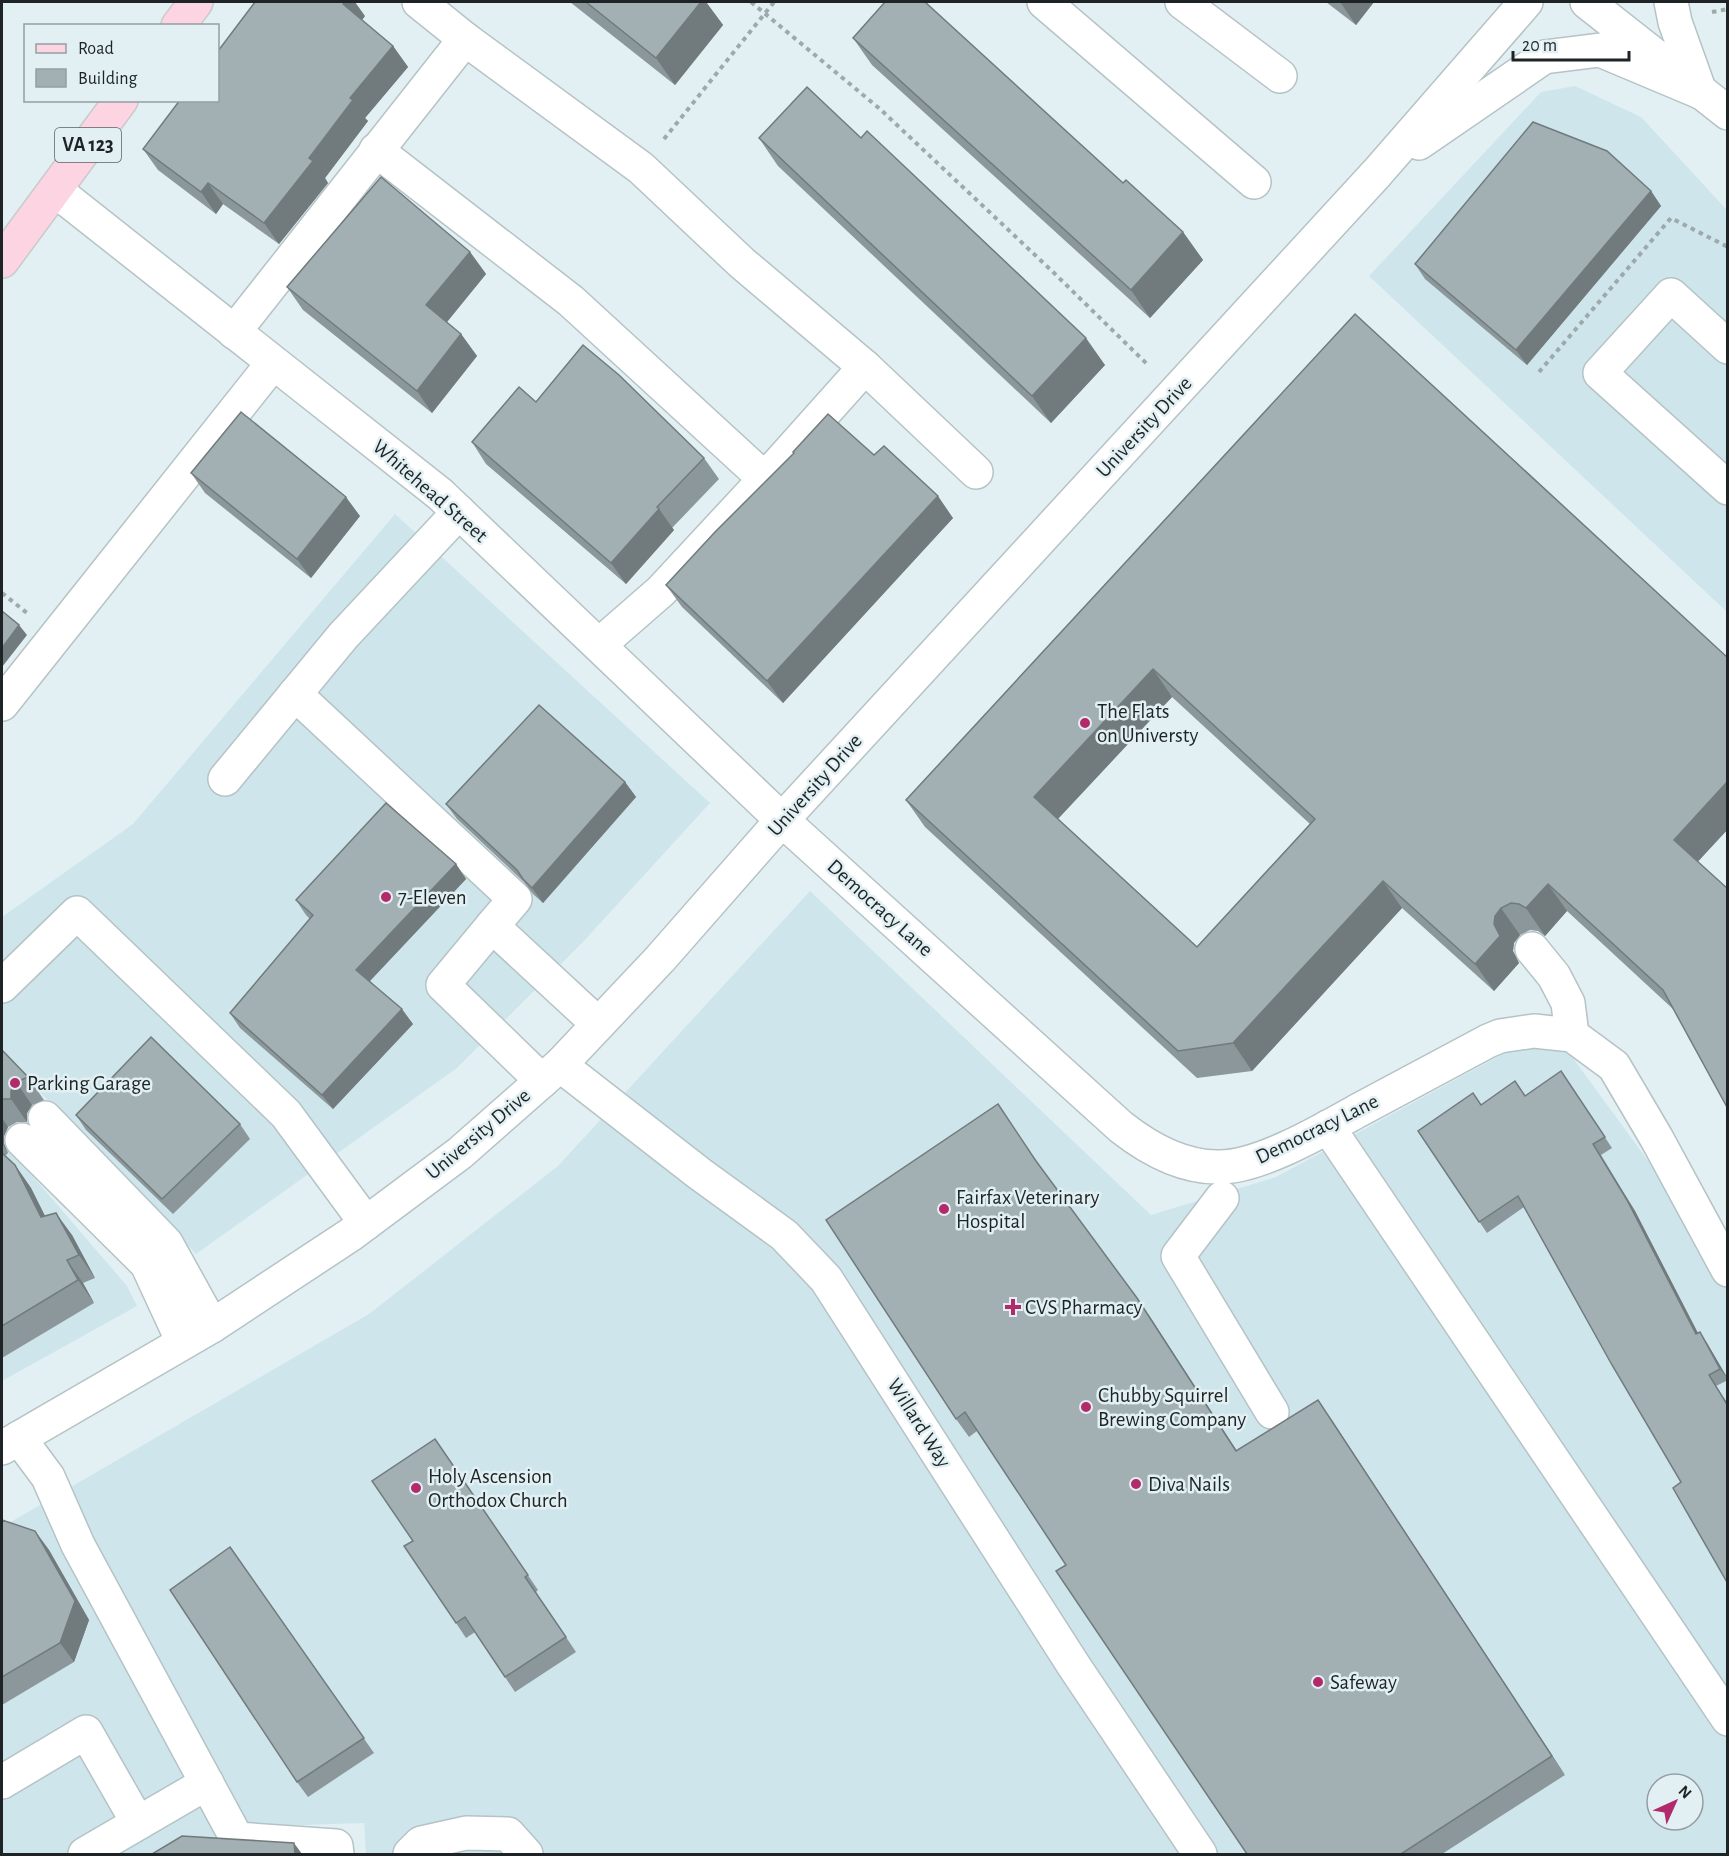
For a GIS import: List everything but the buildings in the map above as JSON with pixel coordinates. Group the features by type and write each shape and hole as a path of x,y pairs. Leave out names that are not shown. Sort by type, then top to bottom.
{"main road":[{"path":"180,24 196,2"},
{"name":"VA 123","path":"2,261 120,102"}],"street":[{"path":"419,2 465,39 641,168 742,262 865,367 976,472"},
{"path":"1044,2 1254,182"},
{"path":"1182,2 1280,76"},
{"name":"University Drive","path":"10,1443 212,1326 366,1223 460,1153 551,1073 660,959 782,820 1377,172 1526,2"},
{"path":"1587,2 1728,113"},
{"path":"1671,2 1675,22 1700,92"},
{"path":"234,332 465,39"},
{"path":"1377,172 1544,57 1600,50 1700,92"},
{"path":"376,150 571,301 765,479"},
{"name":"Whitehead Street","path":"55,190 440,494 782,820"},
{"path":"1728,347 1671,295 1600,373 1728,488"},
{"path":"2,704 273,363"},
{"path":"599,645 661,591 865,367"},
{"path":"225,779 343,636 459,512"},
{"path":"295,694 515,899 492,926 598,1024"},
{"name":"Democracy Lane","path":"782,820 1112,1119 1144,1145 1177,1160 1219,1168 1246,1164 1311,1136 1494,1038 1534,1031 1572,1035"},
{"path":"2,986 77,913 286,1114 366,1223"},
{"name":"Willard Way","path":"492,926 443,985 551,1073 700,1174 784,1235 826,1279 1068,1656 1200,1854"},
{"path":"1532,949 1554,976 1568,1003 1572,1035 1614,1066 1657,1139 1728,1270"},
{"path":"1328,1127 1728,1719"},
{"path":"183,1342 147,1264 33,1129 166,1243 212,1326"},
{"path":"1222,1198 1178,1256 1272,1412"},
{"path":"10,1443 48,1477 78,1545 196,1790 237,1839 336,1846 338,1854"},
{"path":"2,1782 86,1732 138,1823"},
{"path":"85,1854 196,1790"},
{"path":"410,1854 420,1843 465,1833 476,1833 508,1834 526,1854"}],"path":[{"path":"751,2 880,109 1176,392"},
{"path":"641,168 774,2"},
{"path":"1712,12 1728,9"},
{"path":"1539,372 1671,218 1728,247"}],"shaded area":[{"path":"1575,86 1641,117 1727,210 1727,612 1369,276 1541,92"},
{"path":"395,514 710,803 582,943 457,1068 196,1254 2,1053 2,917 133,824"},
{"path":"810,891 1151,1215 1276,1177 1551,1028 1727,1269 1727,1854 366,1854 364,1823 250,1827 202,1854 2,1854 2,1527 369,1314 558,1166"},
{"path":"2,1059 57,1119 17,1158 127,1286 137,1306 2,1381"}],"place":[{"name":"The Flats on Universty","path":"1085,723"},
{"name":"7-Eleven","path":"386,897"},
{"name":"Parking Garage","path":"15,1083"},
{"name":"Fairfax Veterinary Hospital","path":"944,1209"},
{"name":"CVS Pharmacy","path":"1013,1307"},
{"name":"Chubby Squirrel Brewing Company","path":"1086,1407"},
{"name":"Diva Nails","path":"1136,1484"},
{"name":"Holy Ascension Orthodox Church","path":"416,1488"},
{"name":"Safeway","path":"1318,1682"}]}
